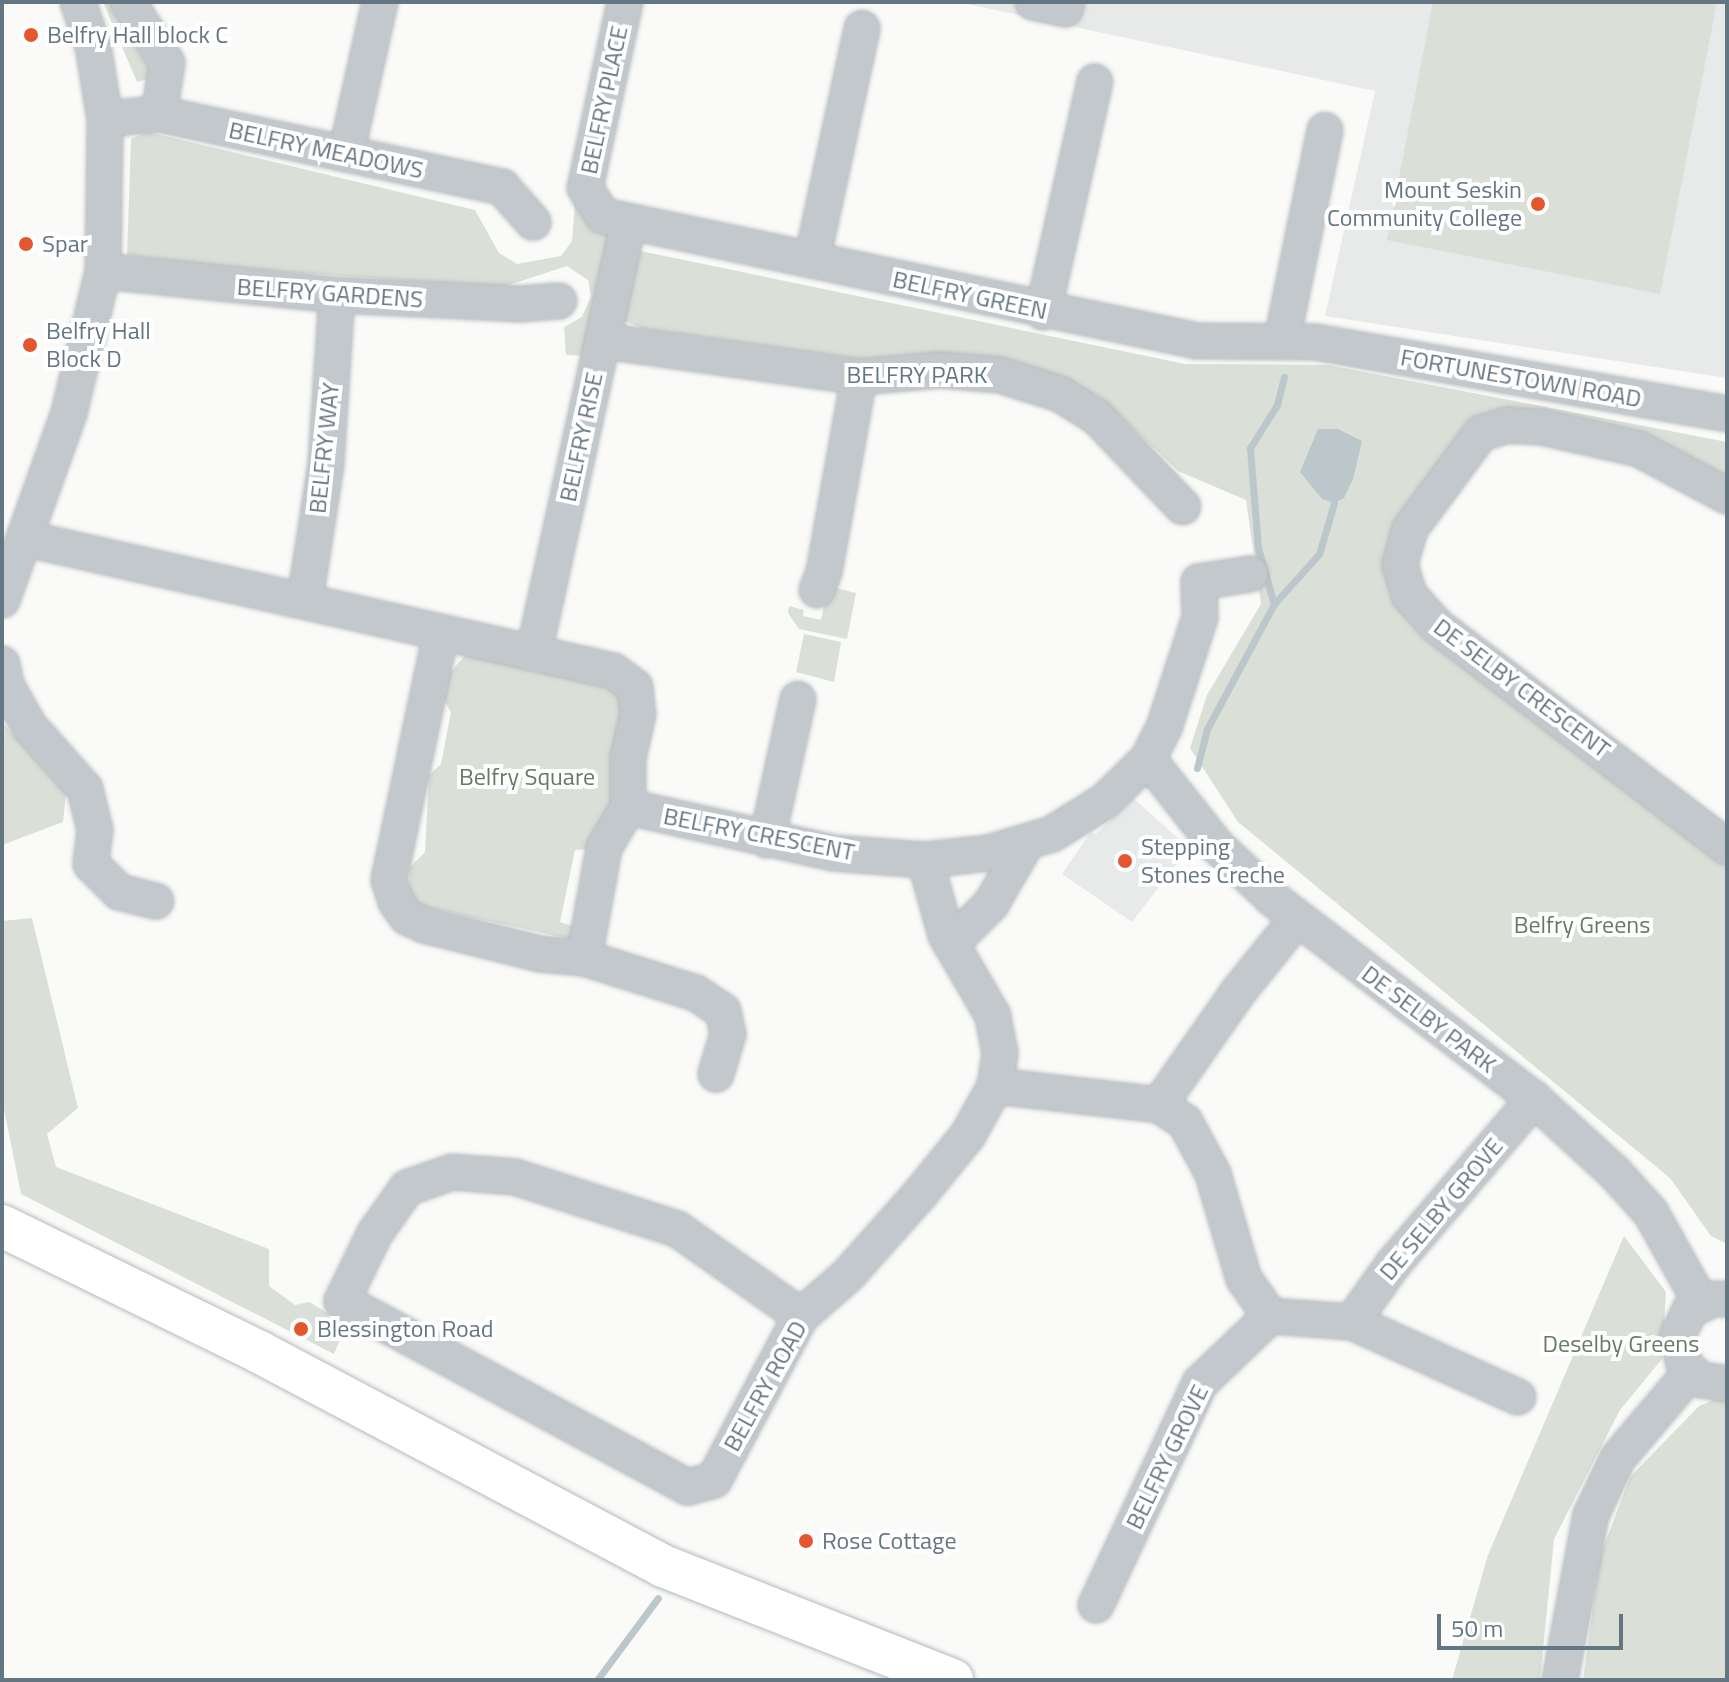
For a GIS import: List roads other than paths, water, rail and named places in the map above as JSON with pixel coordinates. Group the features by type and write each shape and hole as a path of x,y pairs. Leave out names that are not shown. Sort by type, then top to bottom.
{"main road":[{"path":"2,1226 261,1353 663,1566 952,1680"}],"street":[{"path":"2,600 27,539 69,413 103,271 105,119 93,46 78,2"},
{"path":"128,2 167,63 159,114"},
{"path":"346,154 380,2"},
{"name":"BELFRY PLACE","path":"625,2 585,188 603,216 628,223"},
{"path":"1033,2 1065,9 1067,2"},
{"path":"812,260 862,28"},
{"path":"1043,312 1095,82"},
{"name":"BELFRY MEADOWS","path":"105,119 159,114 502,187 533,222"},
{"path":"1298,341 1325,130"},
{"name":"BELFRY GREEN","path":"628,223 812,260 1043,312 1197,341 1298,341"},
{"name":"BELFRY RISE","path":"534,652 628,223"},
{"name":"BELFRY GARDENS","path":"103,271 337,295 518,304 559,301"},
{"name":"BELFRY WAY","path":"305,600 326,464 337,295"},
{"name":"BELFRY PARK","path":"604,341 859,377 956,371 1000,375 1060,394 1097,417 1183,507"},
{"name":"FORTUNESTOWN ROAD","path":"1298,341 1727,414"},
{"path":"817,590 824,572 859,377"},
{"name":"DE SELBY CRESCENT","path":"1727,496 1639,449 1542,427 1508,425 1481,433 1410,529 1400,565 1409,595 1437,626 1727,847"},
{"path":"27,539 613,671 635,687 638,714 628,758 628,807 604,848 584,958"},
{"name":"BELFRY CRESCENT","path":"628,807 833,853 925,860 988,853 1052,834 1105,801 1148,759 1174,701 1200,617 1199,582 1250,574"},
{"path":"441,633 389,880 396,902 407,917 424,925 540,954 584,958 696,993 723,1011 728,1034 716,1074"},
{"path":"2,664 6,685 29,726 85,789 95,830 91,864 119,892 156,901"},
{"path":"767,840 798,699"},
{"path":"1148,759 1217,846 1297,919 1238,992 1159,1105"},
{"path":"951,944 991,904 1027,842"},
{"name":"BELFRY ROAD","path":"801,1316 677,1229 515,1177 452,1172 407,1188 375,1233 342,1301 688,1487 714,1480 801,1316 848,1275 920,1194 968,1135 995,1086 1000,1053 993,1016 951,944 925,860"},
{"name":"DE SELBY PARK","path":"1297,919 1534,1099 1651,1213 1714,1301 1690,1310 1678,1335 1683,1361 1691,1372"},
{"path":"995,1086 1159,1105 1185,1122 1213,1174 1244,1279 1270,1316 1352,1322 1518,1397"},
{"name":"DE SELBY GROVE","path":"1352,1322 1394,1263 1534,1099"},
{"name":"BELFRY GROVE","path":"1096,1605 1200,1383 1270,1316"},
{"path":"1560,1680 1591,1515 1618,1458 1691,1372 1702,1380 1727,1384"}],"waterway":[{"path":"1197,768 1207,729 1274,604 1258,548 1250,448 1277,405 1284,377"},
{"path":"1274,604 1319,554 1334,503"},
{"path":"597,1680 658,1598"}],"place":[{"name":"Belfry Hall block C","path":"31,35"},
{"name":"Mount Seskin Community College","path":"1538,204"},
{"name":"Spar","path":"26,244"},
{"name":"Belfry Hall Block D","path":"30,345"},
{"name":"Stepping Stones Creche","path":"1125,861"},
{"name":"Blessington Road","path":"301,1329"},
{"name":"Rose Cottage","path":"806,1541"}],"park label":[{"name":"Belfry Square","path":"527,777"},
{"name":"Belfry Greens","path":"1582,925"},
{"name":"Deselby Greens","path":"1621,1344"}]}
